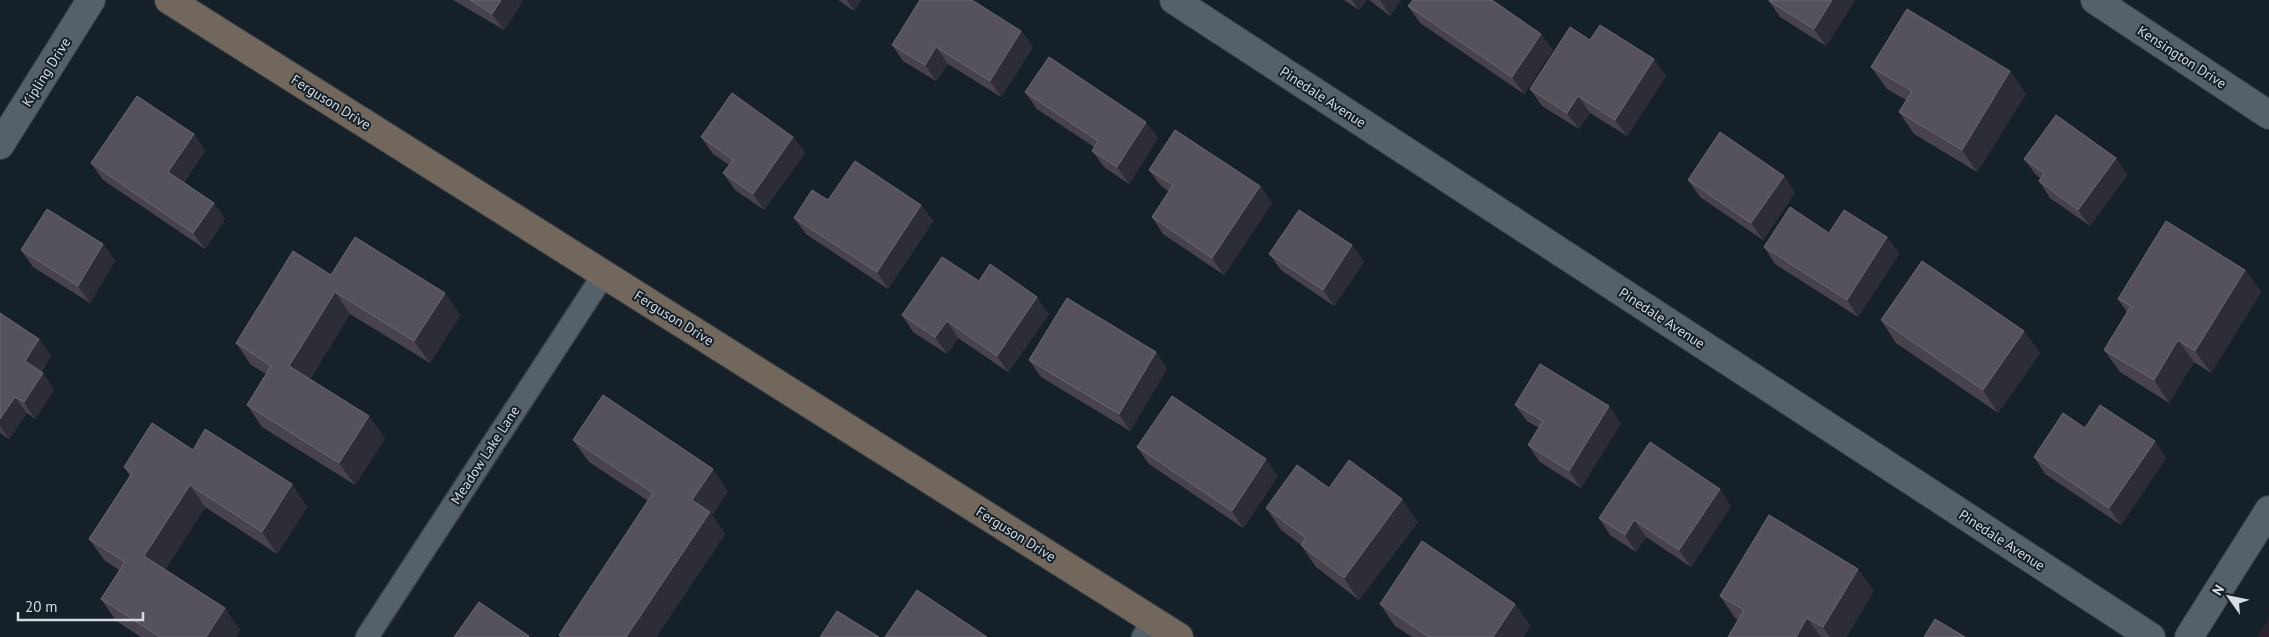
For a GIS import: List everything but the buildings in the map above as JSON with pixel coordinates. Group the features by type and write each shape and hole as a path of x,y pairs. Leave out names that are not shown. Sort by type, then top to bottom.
{"street":[{"name":"Kipling Drive","path":"0,145 91,0"},
{"name":"Ferguson Drive","path":"168,0 604,274 1148,629 1179,637"},
{"name":"Pinedale Avenue","path":"1174,0 2151,637"},
{"name":"Kensington Drive","path":"2095,0 2269,114"},
{"path":"2188,637 2269,510"}],"lane":[{"name":"Meadow Lake Lane","path":"367,637 604,274"}],"shaded area":[{"path":"2269,618 2269,637 2257,637"}]}
